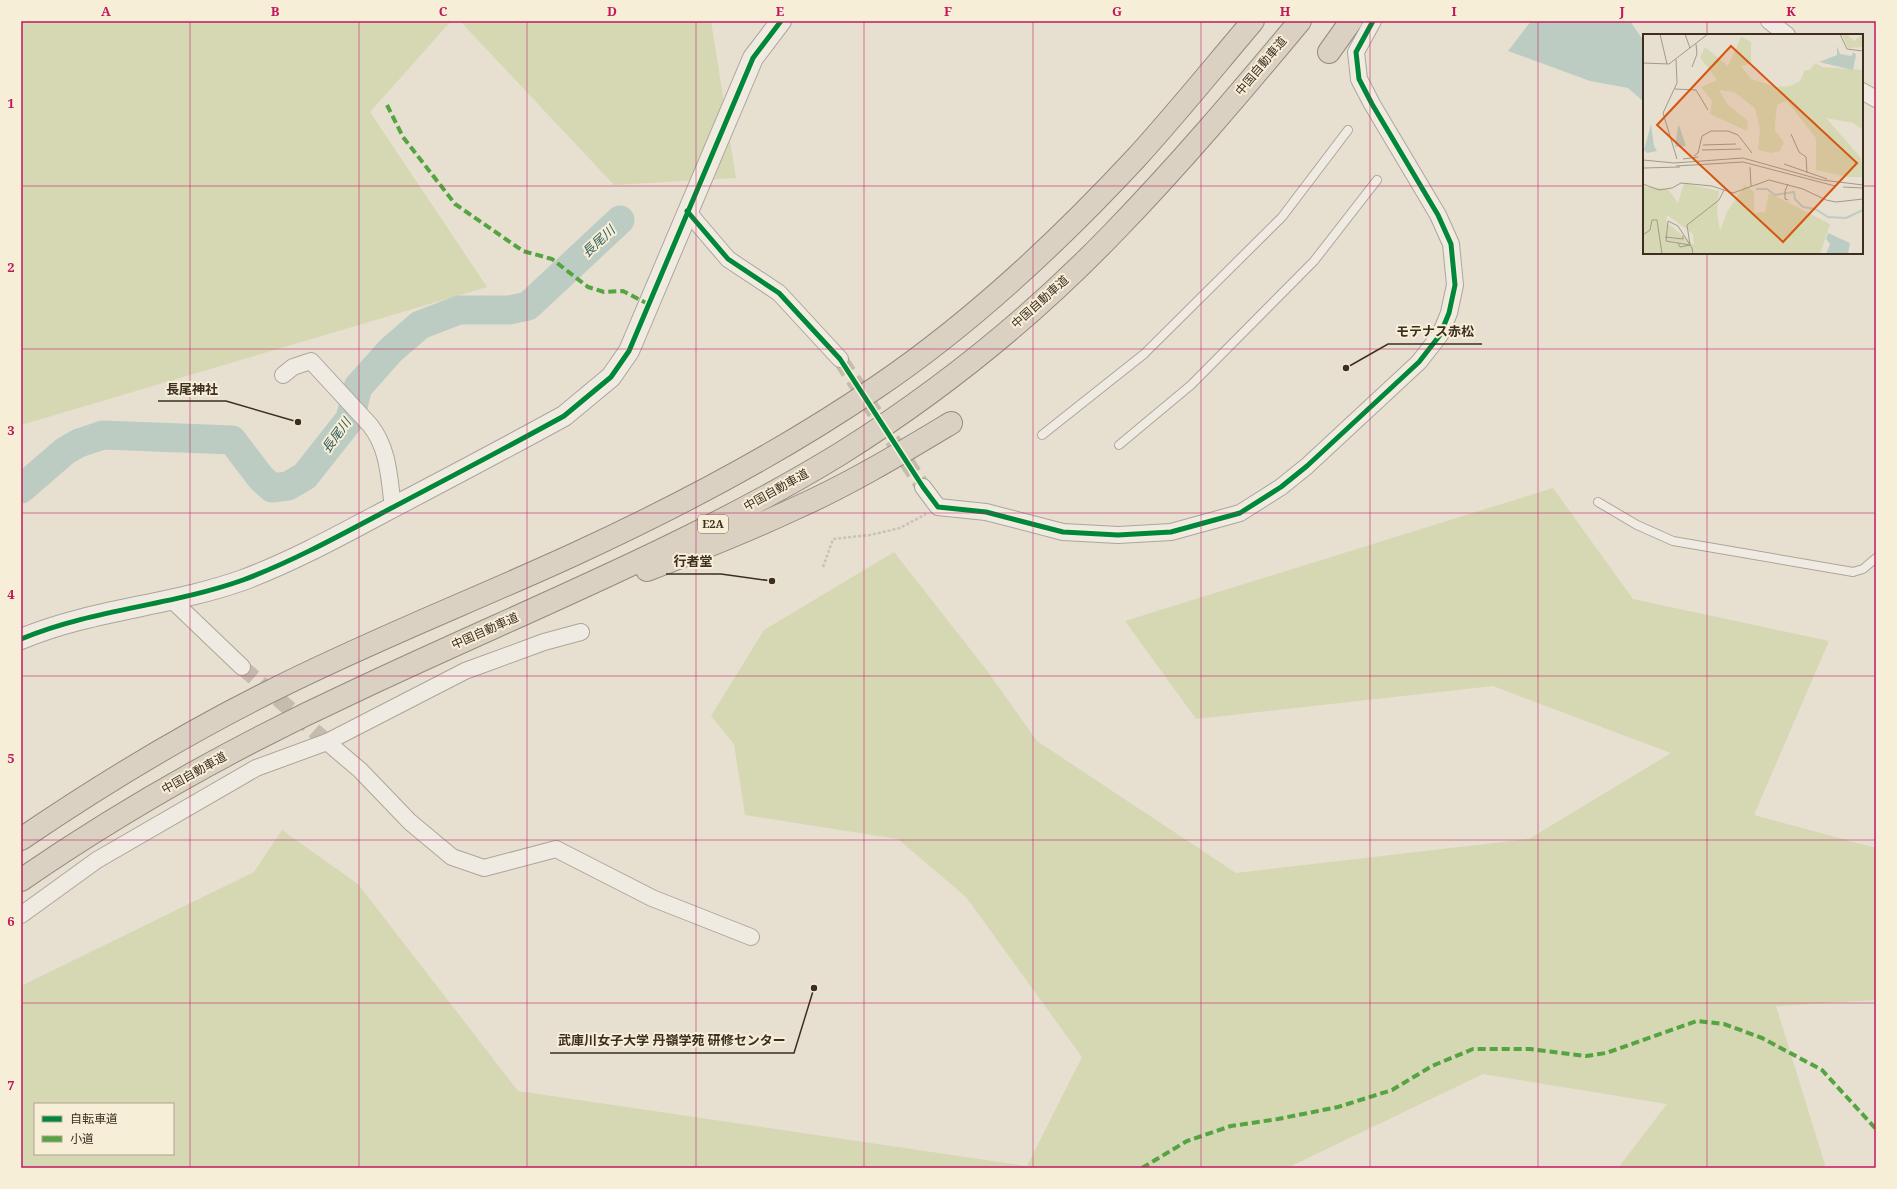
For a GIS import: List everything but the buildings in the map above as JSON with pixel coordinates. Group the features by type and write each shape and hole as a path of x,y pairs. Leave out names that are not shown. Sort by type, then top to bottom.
{"highway":[{"name":"中国自動車道","path":"21,880 155,794 221,757 358,689 521,616 719,522 841,453 956,373 1007,332 1056,288 1113,233 1214,123 1300,21"},
{"path":"1329,52 1351,21"},
{"path":"21,839 69,806 207,724 336,660 575,553 644,520 762,459 877,387 931,349 983,306 1053,243 1138,156 1248,26"},
{"path":"521,616 687,555 797,508 847,483 951,423"}],"street":[{"path":"21,640 87,617 172,600 242,580 311,550 564,416 610,377 629,351 687,210 753,58 781,21"},
{"path":"923,487 938,507 986,512 1063,532 1118,535 1171,532 1240,513 1281,487 1307,466 1419,362 1440,335 1449,313 1455,285 1451,244 1438,215 1358,79 1356,52 1373,21"},
{"path":"1769,21 1786,34"},
{"path":"1863,92 1876,99"},
{"path":"687,210 728,259 779,293 840,359"},
{"path":"283,375 293,366 311,361 370,425 378,435 386,453 393,507"},
{"path":"172,600 242,667"},
{"path":"21,915 97,860 256,768 327,742 464,671 544,642 581,632"},
{"path":"327,742 360,770 410,822 452,857 484,868 556,849 652,898 751,937"}],"lane":[{"path":"1042,435 1144,354 1282,216 1348,130"},
{"path":"1119,445 1191,385 1314,261 1377,180"},
{"path":"1598,502 1637,524 1673,541 1853,572 1863,569 1876,558"}],"path":[{"path":"823,566 833,539 870,535 900,528 938,507"}],"green space":[{"path":"21,21 451,21 370,112 487,287 21,425"},
{"path":"460,21 711,21 736,178 614,185"},
{"path":"1553,488 1633,599 1829,641 1754,815 1876,848 1876,1000 1776,1006 1826,1168 1618,1168 1667,1104 1483,1074 1287,1168 21,1168 21,986 254,872 282,830 358,884 518,1091 1027,1166 1082,1057 966,897 898,839 745,815 734,744 711,716 764,630 894,552 985,668 1037,741 1236,873 1529,839 1671,753 1493,686 1196,719 1125,621"}],"shaded area":[{"path":"1531,21 1630,21 1643,40 1643,101 1628,88 1590,81 1508,51"}],"waterway":[{"name":"長尾川","path":"21,489 65,451 79,443 103,435 232,440 261,478 272,488 288,486 305,476 350,419 358,387 391,350 420,325 459,310 509,310 528,306 620,220"}],"tunnel":[{"path":"840,359 923,487"},
{"path":"242,667 327,742"}],"marked path":[{"path":"387,105 403,137 455,204 523,251 552,259 588,287 604,292 623,291 648,304"},
{"path":"1142,1168 1187,1141 1231,1126 1278,1119 1338,1107 1392,1090 1432,1066 1473,1049 1530,1049 1586,1056 1606,1053 1697,1021 1724,1024 1762,1038 1822,1070 1876,1129"}],"cycle path":[{"path":"21,639 76,621 215,589 261,573 331,540 564,416 611,377 629,351 753,58 781,21"},
{"path":"687,211 728,259 779,293 840,359 923,487 938,507 986,512 1063,532 1118,535 1171,532 1240,513 1281,487 1307,466 1419,362 1440,335 1449,313 1455,285 1451,244 1438,215 1372,104 1359,79 1356,52 1373,21"}],"place":[{"name":"モテナス赤松","path":"1346,368"},
{"name":"長尾神社","path":"298,422"},
{"name":"行者堂","path":"772,581"},
{"name":"武庫川女子大学 丹嶺学苑 研修センター","path":"814,988"}]}
